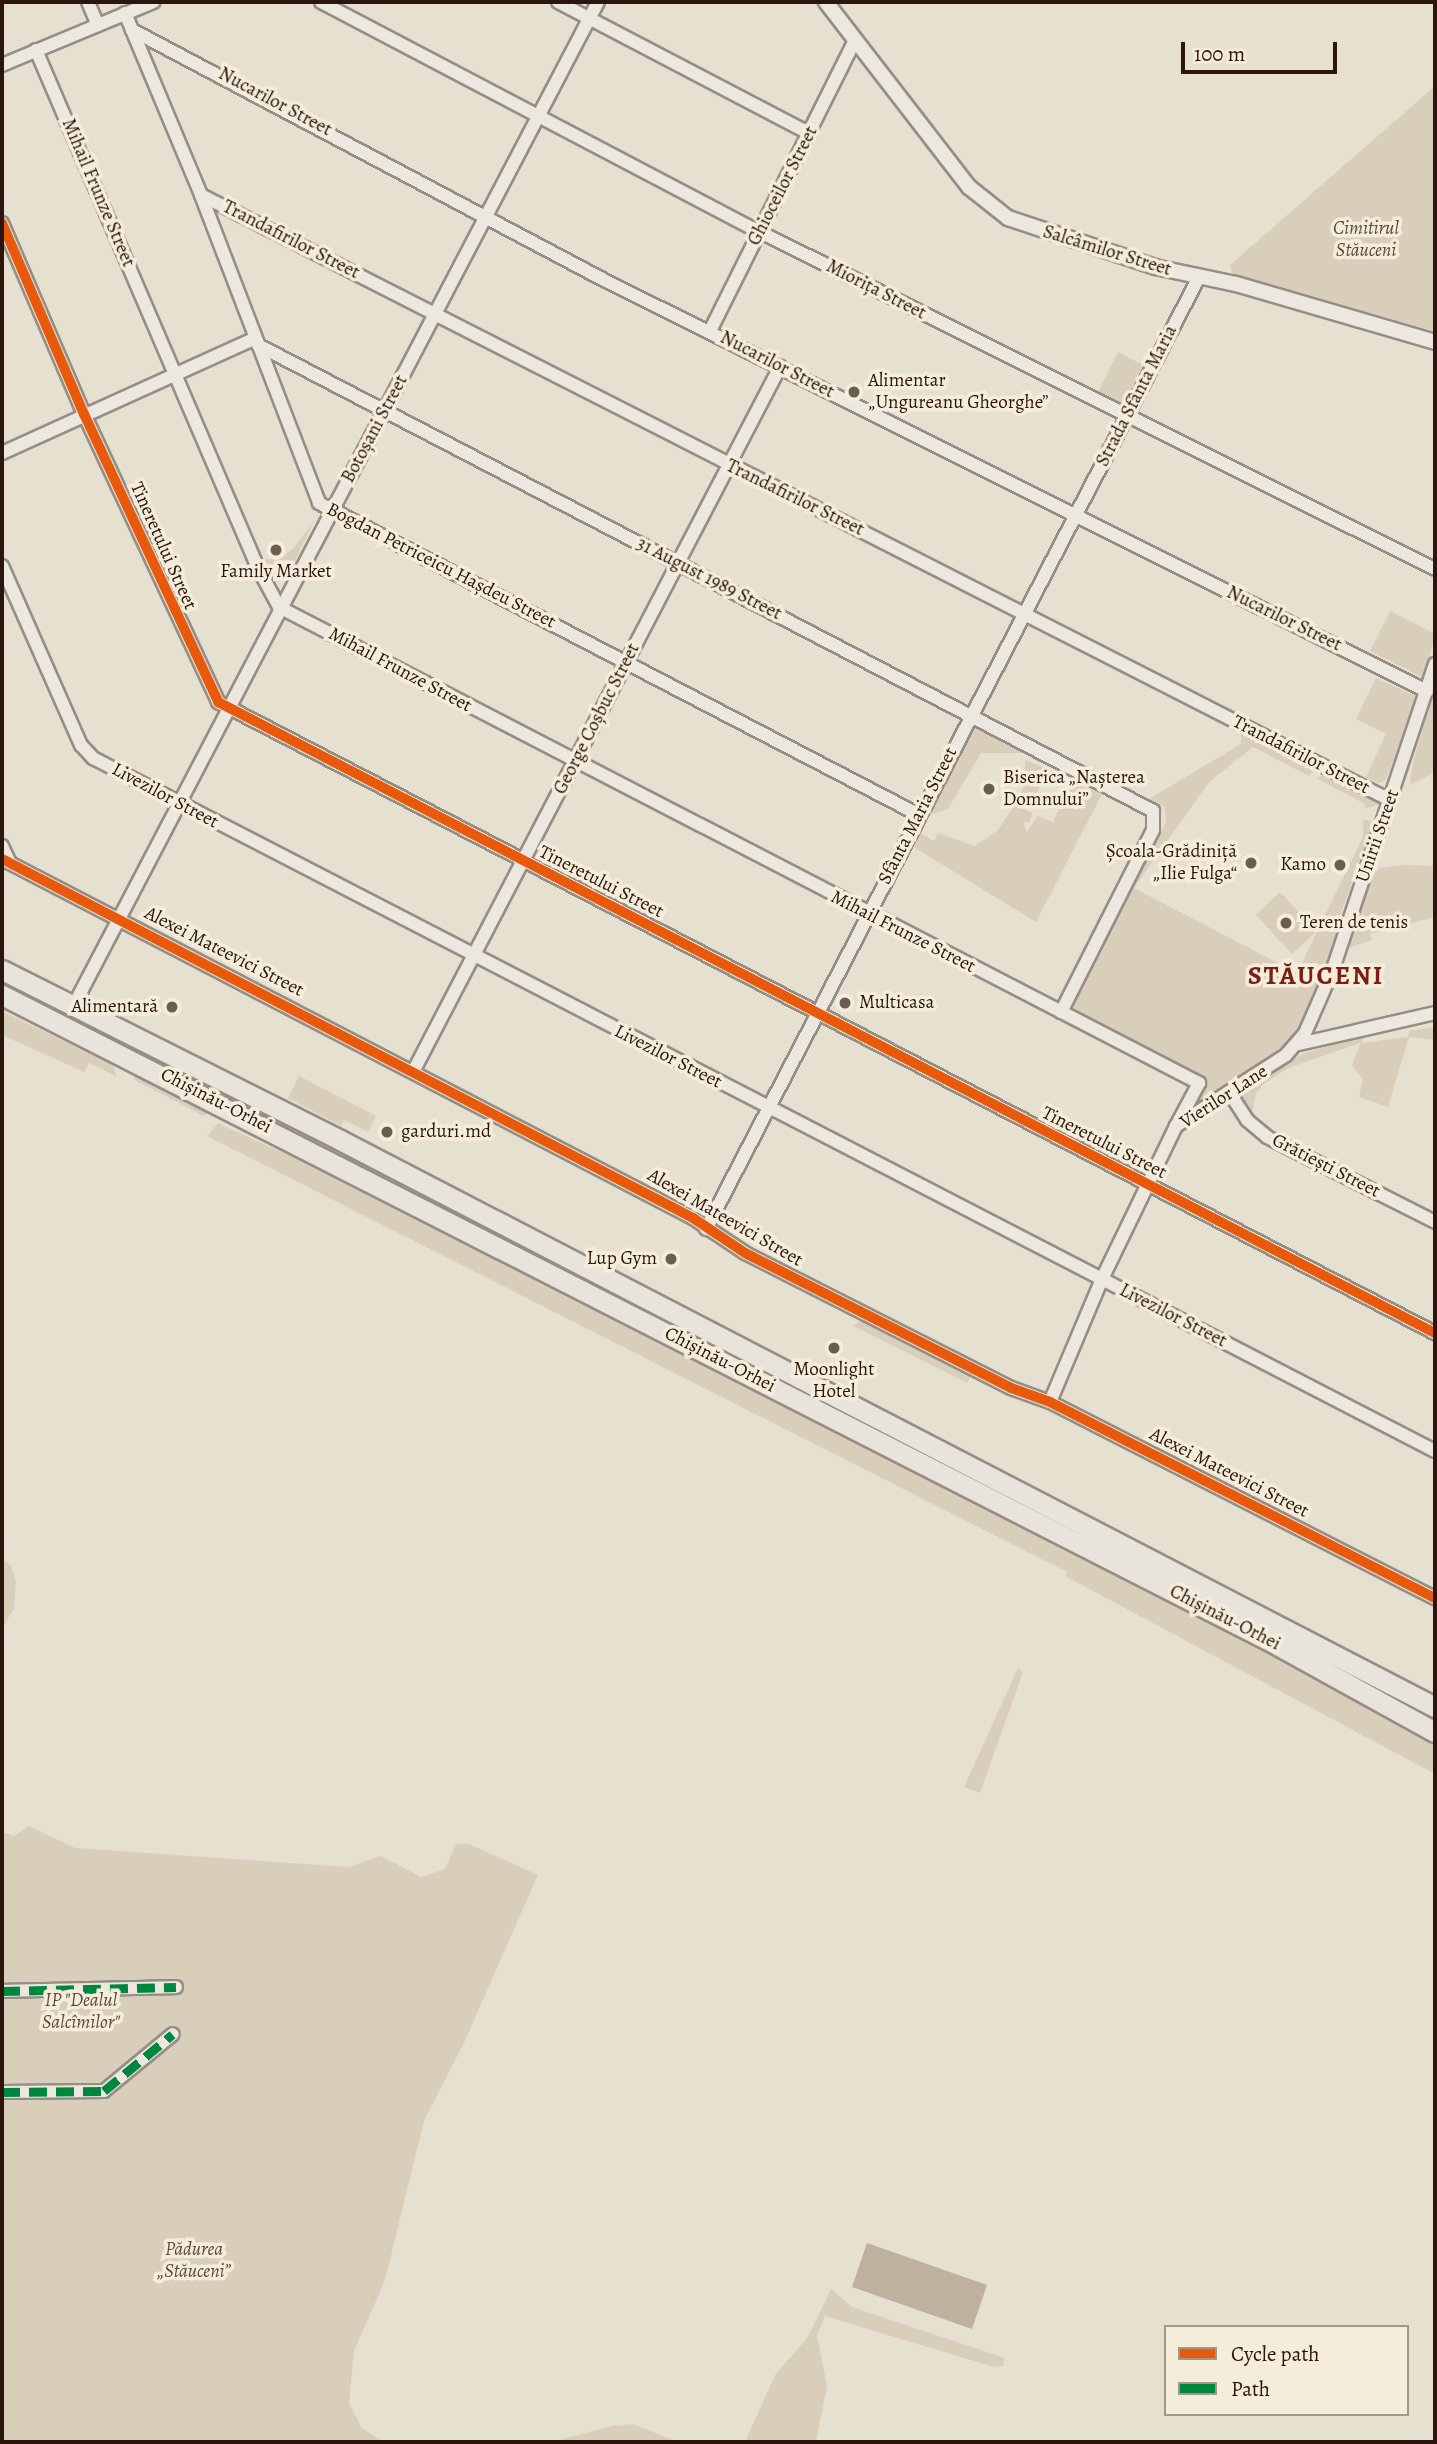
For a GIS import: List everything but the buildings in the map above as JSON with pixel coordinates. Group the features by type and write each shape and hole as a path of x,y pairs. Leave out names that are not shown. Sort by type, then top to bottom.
{"highway":[{"name":"Chișinău-Orhei","path":"2,971 74,1005 1435,1707"},
{"name":"Chișinău-Orhei","path":"2,995 1256,1634 1435,1732"}],"street":[{"path":"88,2 98,24"},
{"path":"2,65 153,2"},
{"name":"Miorița Street","path":"321,2 760,232 1435,569"},
{"path":"558,2 809,133"},
{"name":"Botoșani Street","path":"74,1005 180,804 279,607 385,411 598,2"},
{"name":"Salcâmilor Street","path":"826,2 969,187 990,207 1041,231 1435,342"},
{"name":"Bogdan Petriceicu Hașdeu Street","path":"125,13 201,195 319,503 919,815"},
{"name":"Nucarilor Street","path":"132,30 780,367 1427,691"},
{"name":"Ghioceilor Street","path":"710,331 855,40"},
{"name":"Mihail Frunze Street","path":"36,50 258,568 279,607 867,914 1199,1083 1177,1126"},
{"name":"Trandafirilor Street","path":"201,195 1390,800"},
{"name":"Tineretului Street","path":"2,223 84,414 212,696 228,709 1435,1334"},
{"name":"Strada Sfânta Maria","path":"1076,516 1199,277"},
{"path":"2,453 176,372 257,341"},
{"name":"31 August 1989 Street","path":"257,341 677,564 971,713 1148,807 1156,817 1061,1012"},
{"name":"George Coșbuc Street","path":"414,1070 476,957 780,367"},
{"name":"Sfânta Maria Street","path":"706,1229 971,713 1076,516"},
{"name":"Livezilor Street","path":"2,566 85,752 180,804 767,1108 1435,1451"},
{"name":"Unirii Street","path":"1299,1044 1326,988 1435,664"},
{"path":"2,846 6,861"},
{"name":"Alexei Mateevici Street","path":"6,861 414,1070 692,1218 706,1229 999,1382 1050,1402 1435,1598"},
{"name":"Vierilor Lane","path":"1050,1402 1102,1279 1177,1126 1231,1095 1299,1044 1435,1013"},
{"name":"Grătiești Street","path":"1231,1095 1247,1120 1267,1137 1435,1222"},
{"path":"2,1991 176,1987"},
{"path":"2,2092 104,2091 173,2034"}],"green space":[{"name":"Cimitirul Stăuceni","path":"1435,86 1434,331 1233,275 1230,265"},
{"path":"1118,352 1143,365 1122,406 1097,394"},
{"path":"315,519 286,578 262,565 261,559 278,560 294,548"},
{"path":"1390,611 1435,634 1424,678 1370,651"},
{"path":"1376,678 1415,696 1400,745 1385,781 1378,783 1366,777 1386,734 1356,719"},
{"path":"1435,685 1435,772 1410,785 1413,762"},
{"path":"972,723 1050,765 1027,753 981,753 948,809 928,815"},
{"path":"1241,731 1315,767 1309,776 1253,747 1209,782 1134,888 1297,973 1363,837 1363,819 1374,822 1335,929 1340,931 1324,972 1316,972 1313,979 1321,985 1294,1040 1186,1116 1207,1079 1068,1008 1166,823 1165,807 1149,799 1241,744"},
{"path":"1025,760 1048,769 1030,807 1017,801 1025,784"},
{"path":"1327,774 1381,800 1380,804 1364,809 1365,804 1316,778"},
{"path":"1074,777 1103,792 1036,922 912,846 881,909 917,928 916,931 878,910 920,824 925,822 919,832 934,841 938,833 974,846 997,831 1015,805 1033,813 1029,822 1023,823 1027,832 1038,816 1053,822"},
{"path":"1435,866 1435,917 1370,934 1372,940 1348,948 1373,874 1380,868"},
{"name":"Teren de tenis","path":"1280,892 1317,931 1292,954 1256,915"},
{"path":"2,1011 113,1065 116,1076 89,1063 84,1072 2,1035"},
{"path":"1435,1027 1435,1040 1409,1037 1388,1107 1359,1097 1363,1079 1352,1066 1360,1043 1288,1068 1264,1084 1256,1093 1251,1119 1242,1104 1242,1094 1302,1054 1365,1035 1362,1043 1408,1037 1409,1031"},
{"path":"136,1073 208,1110 208,1113 204,1116 133,1079"},
{"path":"299,1076 376,1116 368,1132 344,1120 341,1126 288,1098"},
{"path":"218,1123 371,1193 1331,1683 1435,1744 1435,1774 1065,1576 1067,1572 207,1136"},
{"path":"863,1319 972,1374 967,1383 853,1326"},
{"path":"2,1559 11,1566 16,1581 14,1609 2,1628"},
{"path":"1018,1668 1023,1672 980,1793 964,1787"},
{"name":"Pădurea „Stăuceni”","path":"29,1826 75,1848 348,1867 381,1856 421,1877 445,1869 456,1844 469,1844 538,1875 463,2045 424,2121 385,2280 354,2351 349,2404 362,2428 384,2442 2,2442 2,1832 14,1836"},
{"path":"831,2289 852,2307 1005,2358 1003,2366 994,2367 825,2316 817,2335 827,2386 816,2442 745,2442 775,2375 808,2337"},
{"path":"633,2424 678,2442 551,2442 613,2426"}],"shaded area":[{"path":"867,2243 987,2285 972,2329 852,2287"}],"marked path":[{"path":"2,1991 176,1987"},
{"path":"2,2092 104,2091 173,2034"}],"cycle path":[{"path":"2,223 84,414 218,702 1435,1333"},
{"path":"2,859 693,1218 745,1253 1011,1388 1050,1402 1435,1598"}],"place":[{"name":"Alimentar „Ungureanu Gheorghe”","path":"854,392"},
{"name":"Family Market","path":"276,550"},
{"name":"Biserica „Nașterea Domnului”","path":"989,789"},
{"name":"Școala-Grădiniță „Ilie Fulga“","path":"1251,863"},
{"name":"Kamo","path":"1340,865"},
{"name":"Teren de tenis","path":"1286,923"},
{"name":"Multicasa","path":"845,1003"},
{"name":"Alimentară","path":"172,1007"},
{"name":"garduri.md","path":"387,1132"},
{"name":"Lup Gym","path":"671,1259"},
{"name":"Moonlight Hotel","path":"834,1348"}],"district":[{"name":"STĂUCENI","path":"1316,976"}],"park label":[{"name":"IP \"Dealul Salcîmilor\"","path":"81,2012"}]}
